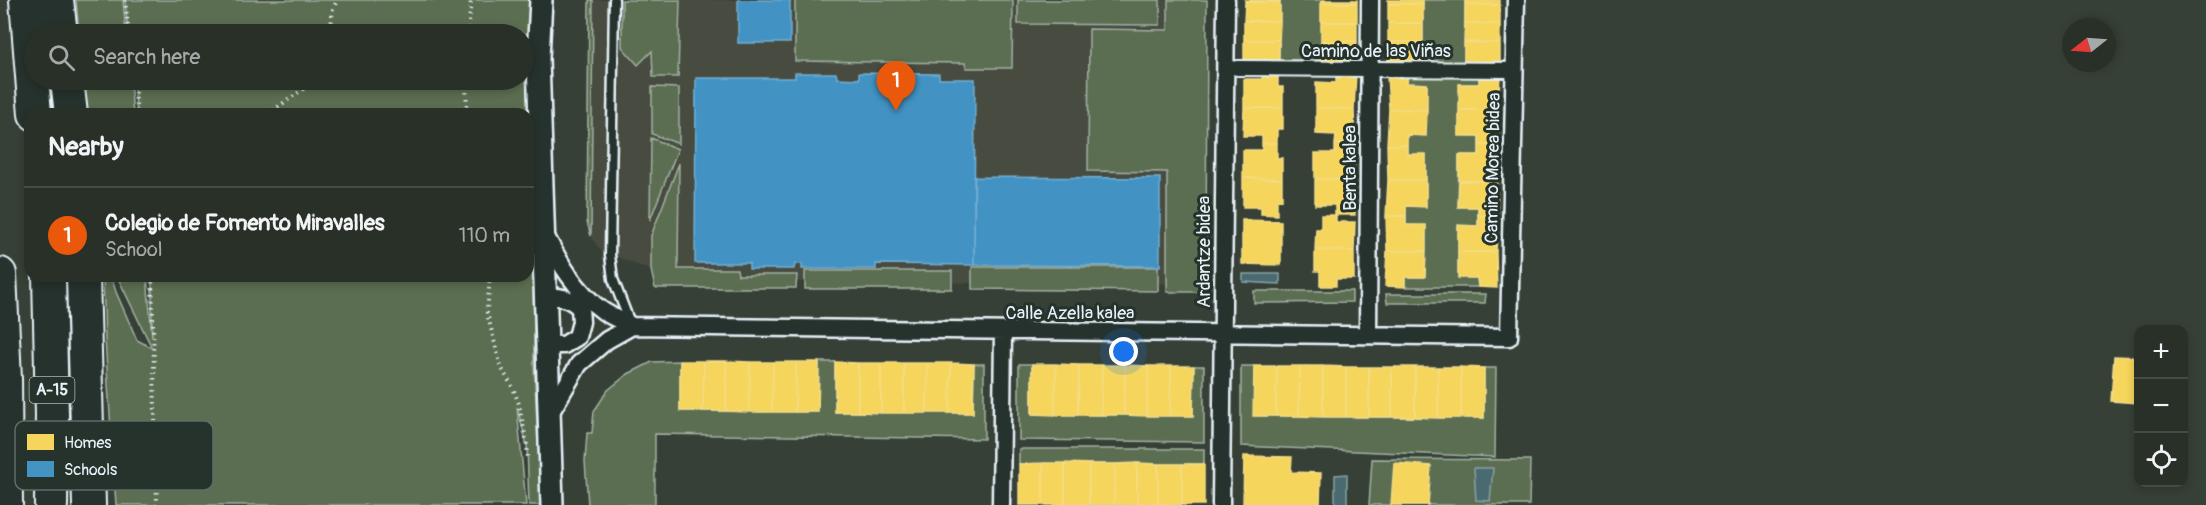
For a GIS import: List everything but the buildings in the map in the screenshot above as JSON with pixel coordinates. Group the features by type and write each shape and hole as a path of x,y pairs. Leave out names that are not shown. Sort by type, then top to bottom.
{"highway":[{"path":"26,0 28,24"},
{"path":"57,0 60,24"},
{"path":"33,90 35,108"},
{"path":"68,90 70,108"},
{"name":"A-15","path":"0,274 5,379 6,505"},
{"name":"A-15","path":"49,282 52,421"},
{"path":"83,282 87,421"},
{"name":"A-15","path":"51,490 51,505"},
{"path":"90,490 90,505"}],"street":[{"path":"542,0 538,58 542,229 546,297 556,345 549,415 552,505"},
{"name":"Ardantze bidea","path":"1221,505 1226,0"},
{"name":"Benta kalea","path":"1368,335 1370,0"},
{"name":"Camino Morea bidea","path":"1509,337 1516,0"},
{"name":"Camino de las Viñas","path":"1237,68 1515,70"},
{"name":"Calle Azella kalea","path":"542,229 567,272 594,304"},
{"name":"Calle Azella kalea","path":"546,297 594,304 632,326 1509,337"},
{"path":"556,345 577,337 580,309 569,299"},
{"path":"549,415 579,364 607,340 632,326"},
{"path":"1001,505 1003,332"},
{"path":"556,345 607,340"}],"lane":[{"path":"614,0 610,255 613,279 632,326"}],"path":[{"path":"125,0 128,24"},
{"path":"331,24 337,0"},
{"path":"469,24 471,0"},
{"path":"135,90 136,108"},
{"path":"276,108 301,90"},
{"path":"466,90 467,108"},
{"path":"152,282 155,421"},
{"path":"490,282 487,313 501,368 519,404 527,445 528,465"},
{"path":"157,490 157,505"}],"shaded area":[{"path":"589,0 1204,0 1202,284 654,281 651,270 601,251 593,240 587,222"}],"green space":[{"path":"76,0 123,0 125,24 78,24"},
{"path":"125,0 531,0 531,24 127,24"},
{"path":"589,0 593,0 591,236 587,222"},
{"path":"622,0 680,0 678,77 653,77 652,51 638,65 622,47"},
{"path":"795,0 1013,0 1012,68 966,68 965,63 795,61"},
{"path":"1018,0 1160,0 1160,25 1018,24"},
{"path":"1168,0 1207,0 1206,292 1167,292 1167,172 1088,171 1089,29 1168,30"},
{"path":"1280,0 1322,0 1321,60 1279,60"},
{"path":"1423,0 1465,0 1464,62 1423,62"},
{"path":"1408,74 1479,74 1479,84 1460,84 1459,135 1479,136 1479,155 1459,155 1458,207 1478,207 1478,226 1458,226 1458,277 1477,278 1478,287 1405,287 1405,277 1425,277 1426,226 1406,225 1406,206 1426,206 1426,155 1407,154 1407,135 1426,135 1427,84 1407,83"},
{"path":"652,87 679,88 679,144 652,134"},
{"path":"84,90 131,90 132,108 86,108"},
{"path":"134,90 532,90 532,108 460,108 459,106 459,108 136,108"},
{"path":"651,138 678,149 650,220"},
{"path":"679,163 678,269 737,269 738,275 797,275 796,288 655,288 651,270 651,236"},
{"path":"972,267 1158,267 1158,291 972,289"},
{"path":"805,271 952,271 952,289 805,289"},
{"path":"103,282 113,282 137,340 152,348 120,282 147,282 152,337 152,282 533,282 534,364 541,505 529,505 527,445 517,407 526,505 116,505 115,490 213,490 213,421 110,421"},
{"path":"1254,291 1352,291 1352,302 1254,303"},
{"path":"1386,294 1486,294 1485,303 1387,303"},
{"path":"680,361 680,411 818,412 819,362 835,362 835,412 973,413 974,364 984,364 984,439 655,434 655,505 588,505 585,461 587,433 592,433 594,411 608,390 628,374 652,362"},
{"path":"1019,364 1032,364 1032,414 1193,416 1194,366 1204,366 1204,442 1019,440"},
{"path":"1241,366 1254,366 1254,416 1484,418 1484,368 1496,368 1495,457 1241,446"},
{"path":"1019,449 1204,449 1204,464 1019,464"},
{"path":"1372,459 1530,460 1529,505 1369,505"}],"water":[{"path":"1243,274 1280,274 1280,284 1243,282"},
{"path":"1474,468 1493,468 1490,501 1476,500"},
{"path":"1347,474 1347,505 1335,505 1335,475"}],"place":[{"name":"Colegio de Fomento Miravalles","path":"896,111"}]}
